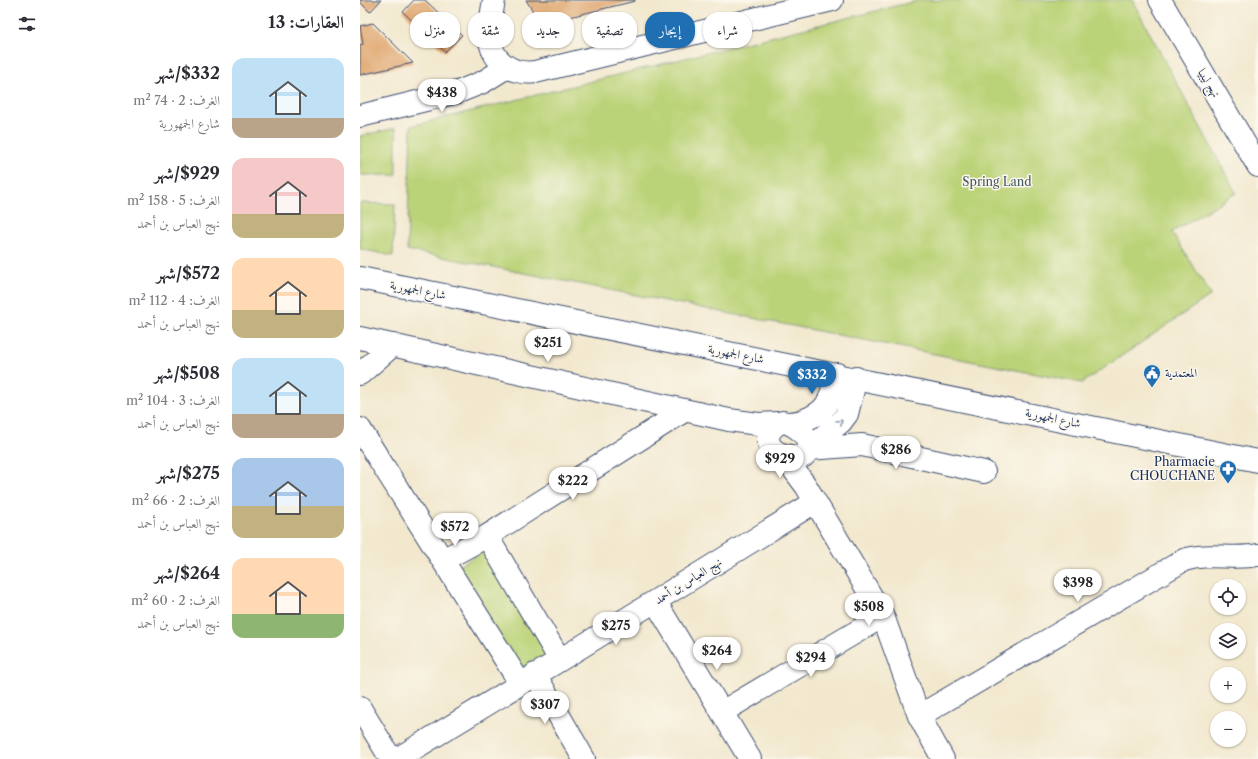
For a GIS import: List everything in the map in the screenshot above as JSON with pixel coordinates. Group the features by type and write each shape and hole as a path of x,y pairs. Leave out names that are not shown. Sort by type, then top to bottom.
{"street":[{"path":"494,0 490,40 493,52 507,68 523,73 535,72 832,0"},
{"name":"نهج ليبيا","path":"1160,0 1258,166"},
{"path":"360,116 458,92 483,82 507,68"},
{"name":"شارع الجمهورية","path":"360,278 1256,459"},
{"path":"360,338 684,411 758,424 799,423 822,409 847,376"},
{"path":"360,374 393,345"},
{"path":"729,420 774,448 800,457 841,422 847,414 847,376"},
{"path":"443,560 487,536 684,411"},
{"path":"811,494 804,468 809,449 806,437 783,423 774,426 768,435 774,448 788,462 811,494 883,616 919,716 943,759"},
{"path":"360,429 443,560 584,759"},
{"path":"809,449 862,445 984,472"},
{"name":"نهج العباس بن أحمد","path":"397,759 655,601 811,494"},
{"path":"487,536 560,660"},
{"path":"919,716 1184,560 1197,556 1249,557 1258,555"},
{"path":"655,601 750,759"},
{"path":"722,712 883,616"},
{"path":"360,708 390,759"}],"green space":[{"name":"Spring Land","path":"920,0 1132,0 1236,193 1172,232 1211,295 1082,383 407,250 411,126 726,48 752,48 752,42"},
{"path":"396,128 396,175 360,175 360,136"},
{"path":"360,203 395,204 393,256 360,249"},
{"path":"489,548 559,666 520,688 450,571"}],"building":[{"path":"360,0 381,0 370,12 360,2"},
{"path":"414,0 425,0 438,12 410,12 410,19 403,12"},
{"path":"526,0 635,0 590,12 582,12 582,14 574,16 574,12 534,12"},
{"path":"373,23 413,63 360,75 360,45 363,44 360,26"},
{"path":"441,48 449,48 445,52"}],"place":[{"name":"المعتمدية","path":"1152,388"},
{"name":"Pharmacie CHOUCHANE","path":"1228,484"}]}
